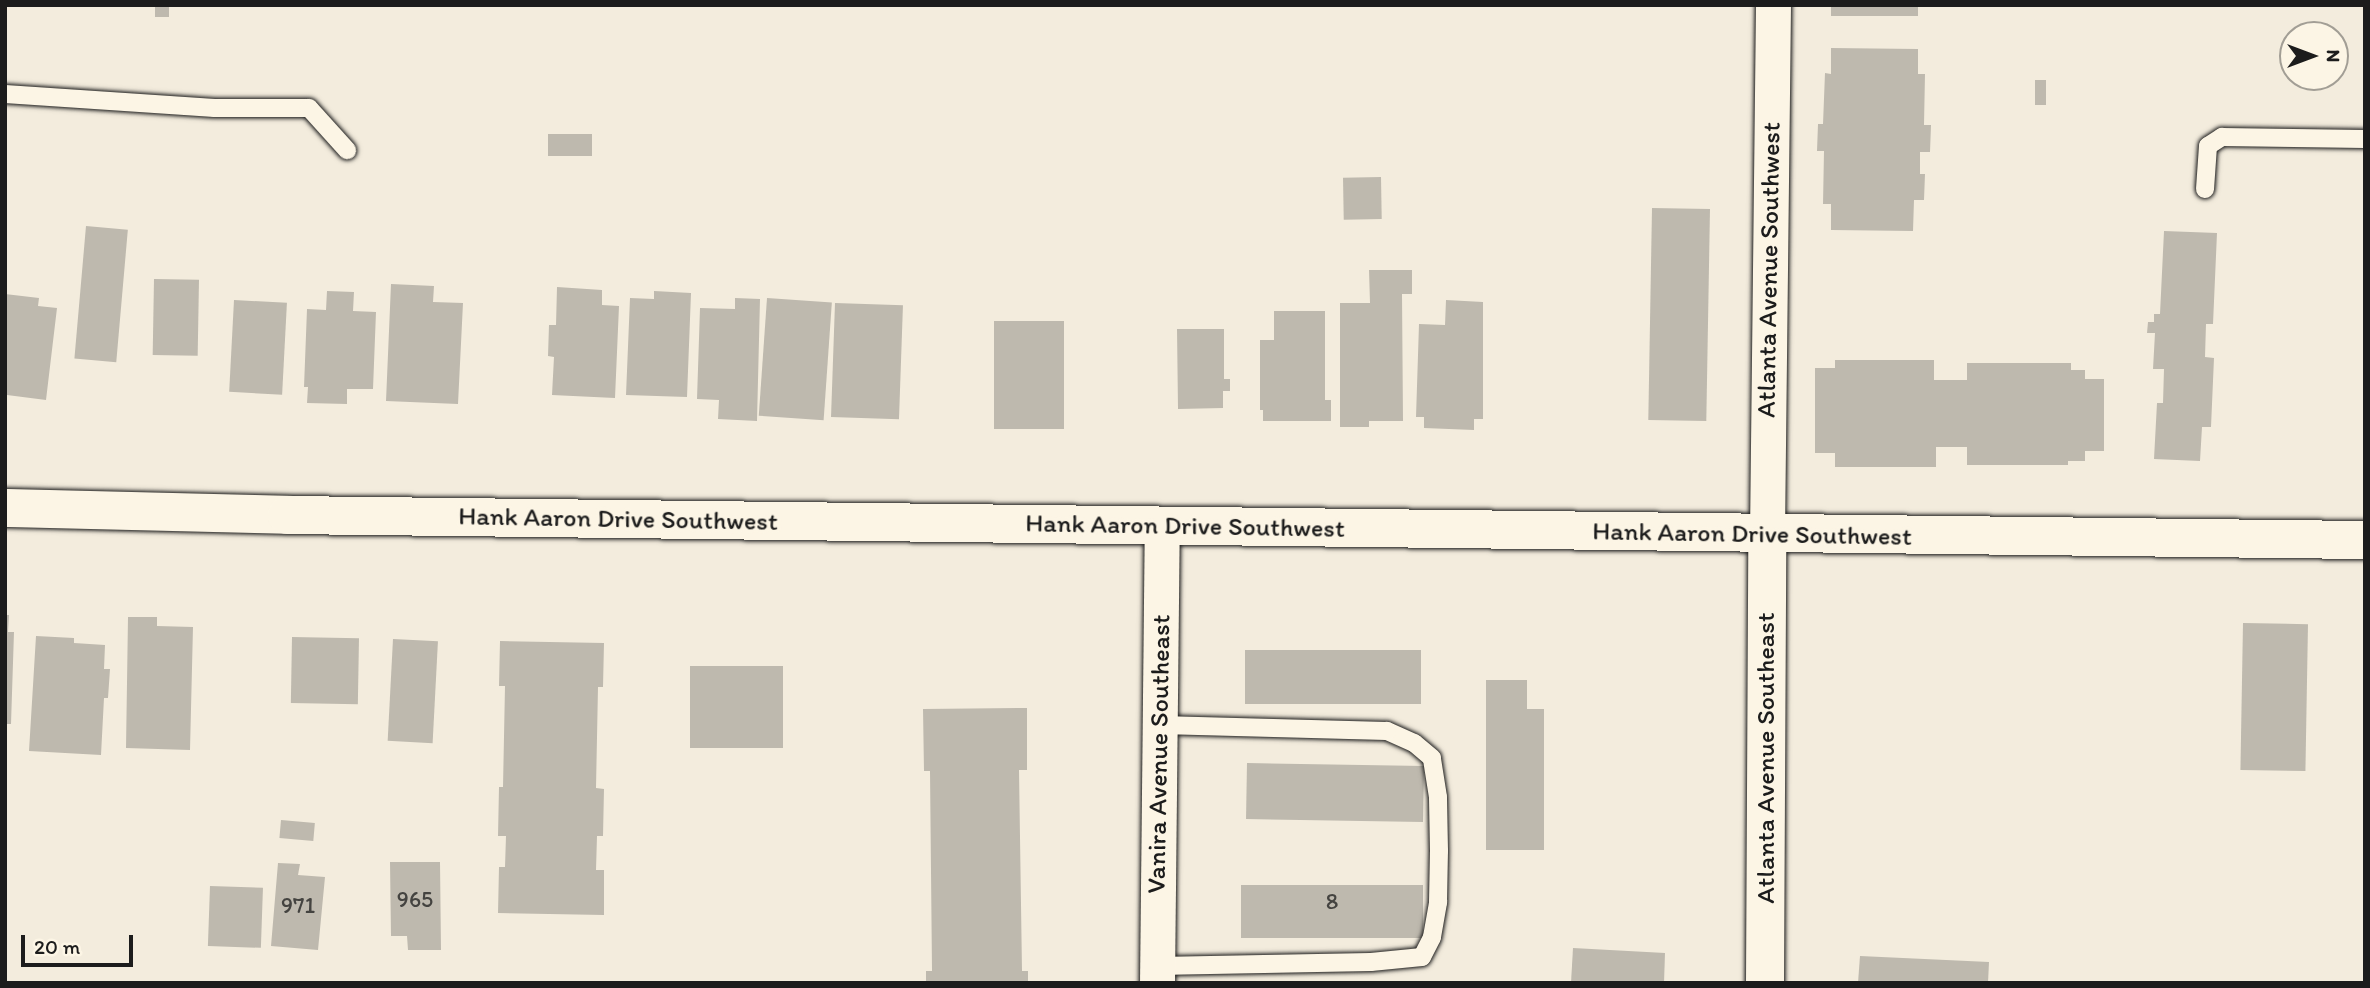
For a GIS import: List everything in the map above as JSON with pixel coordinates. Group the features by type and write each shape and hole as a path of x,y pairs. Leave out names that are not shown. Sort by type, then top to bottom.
{"main road":[{"name":"Hank Aaron Drive Southwest","path":"5,508 287,515 2365,540"},
{"name":"Atlanta Avenue Southeast","path":"1765,983 1766,534"}],"street":[{"name":"Atlanta Avenue Southwest","path":"1766,534 1773,5"},
{"name":"Vanira Avenue Southeast","path":"1157,975 1162,526"}],"lane":[{"path":"5,94 215,108 309,107 346,150"},
{"path":"2205,189 2208,146 2221,137 2365,139"},
{"path":"1157,975 1422,957 1432,937 1438,902 1439,851 1438,797 1432,758 1415,743 1387,731 1160,725"}],"building":[{"path":"155,5 169,5 169,17 155,17"},
{"path":"1831,5 1918,5 1918,16 1831,16"},
{"path":"1831,48 1918,49 1918,74 1925,74 1924,125 1931,125 1930,152 1920,152 1920,174 1925,174 1924,200 1914,200 1913,231 1831,230 1831,204 1823,204 1824,151 1817,151 1818,124 1823,124 1825,73 1831,74"},
{"path":"2035,80 2046,80 2046,105 2035,105"},
{"path":"548,134 592,134 592,156 548,156"},
{"path":"1381,177 1382,219 1344,220 1343,178"},
{"path":"1652,208 1710,209 1706,421 1648,420"},
{"path":"86,226 128,230 116,362 74,358"},
{"path":"2164,231 2217,233 2213,324 2206,324 2205,357 2214,358 2211,427 2202,427 2200,461 2154,459 2157,403 2163,403 2164,369 2153,369 2155,333 2147,333 2148,322 2154,322 2154,314 2160,314"},
{"path":"1369,270 1412,270 1412,294 1402,294 1403,421 1369,421 1369,427 1340,427 1340,303 1370,303"},
{"path":"154,279 199,280 198,356 153,355"},
{"path":"391,284 434,286 433,302 463,303 458,404 386,401"},
{"path":"557,287 602,290 602,305 619,306 615,398 552,395 554,357 548,356 549,325 556,325"},
{"path":"327,291 354,292 353,311 376,312 373,389 347,389 347,404 307,403 308,387 304,387 307,309 326,310"},
{"path":"654,291 691,293 687,397 626,395 630,298 654,299"},
{"path":"5,294 39,298 38,306 57,308 46,400 7,395"},
{"path":"735,298 760,299 757,421 718,419 719,400 697,399 700,308 735,309"},
{"path":"767,298 832,303 824,420 759,416"},
{"path":"234,300 287,303 282,395 229,392"},
{"path":"1446,300 1483,302 1483,419 1474,419 1474,430 1424,428 1424,417 1416,417 1419,324 1445,325"},
{"path":"835,303 903,305 899,419 831,417"},
{"path":"1274,311 1325,311 1325,400 1331,400 1331,421 1263,421 1263,410 1260,410 1260,340 1274,340"},
{"path":"994,321 1064,321 1064,429 994,429"},
{"path":"1177,329 1224,329 1224,379 1230,379 1230,391 1223,391 1223,408 1178,409"},
{"path":"1835,360 1934,360 1934,380 1967,380 1967,363 2071,363 2071,370 2085,370 2085,379 2104,379 2104,451 2085,451 2085,461 2068,461 2068,465 1967,465 1967,447 1936,447 1936,467 1835,467 1835,453 1815,453 1815,368 1835,368"},
{"path":"5,615 9,615 8,632 14,632 11,724 5,724"},
{"path":"128,617 157,617 157,626 193,627 190,750 126,748"},
{"path":"2243,623 2308,624 2305,771 2240,770"},
{"path":"36,636 74,638 74,643 105,645 104,669 110,669 108,698 104,698 101,755 29,751"},
{"path":"292,637 359,638 358,704 291,703"},
{"path":"393,639 438,641 433,743 388,741"},
{"path":"500,641 604,643 603,687 598,687 596,788 604,789 603,836 597,836 596,870 604,870 604,915 498,913 499,867 505,867 506,836 498,836 499,787 503,787 505,686 499,686"},
{"path":"1245,650 1421,650 1421,704 1245,704"},
{"path":"690,666 783,666 783,748 690,748"},
{"path":"1486,680 1527,680 1527,709 1544,709 1544,850 1486,850"},
{"path":"1027,708 1027,770 1019,770 1022,971 1028,971 1028,983 926,983 926,971 932,971 930,771 924,771 923,709"},
{"path":"1247,763 1424,766 1423,822 1246,819"},
{"path":"281,820 315,823 313,841 279,838"},
{"path":"390,862 440,862 441,950 408,950 407,936 391,936"},
{"path":"278,863 300,864 298,875 325,877 318,950 271,946"},
{"path":"1241,885 1423,885 1423,938 1241,938"},
{"path":"210,886 263,888 261,948 208,946"},
{"path":"1573,948 1665,953 1664,983 1571,983"},
{"path":"1860,956 1989,962 1988,983 1858,983"}]}
